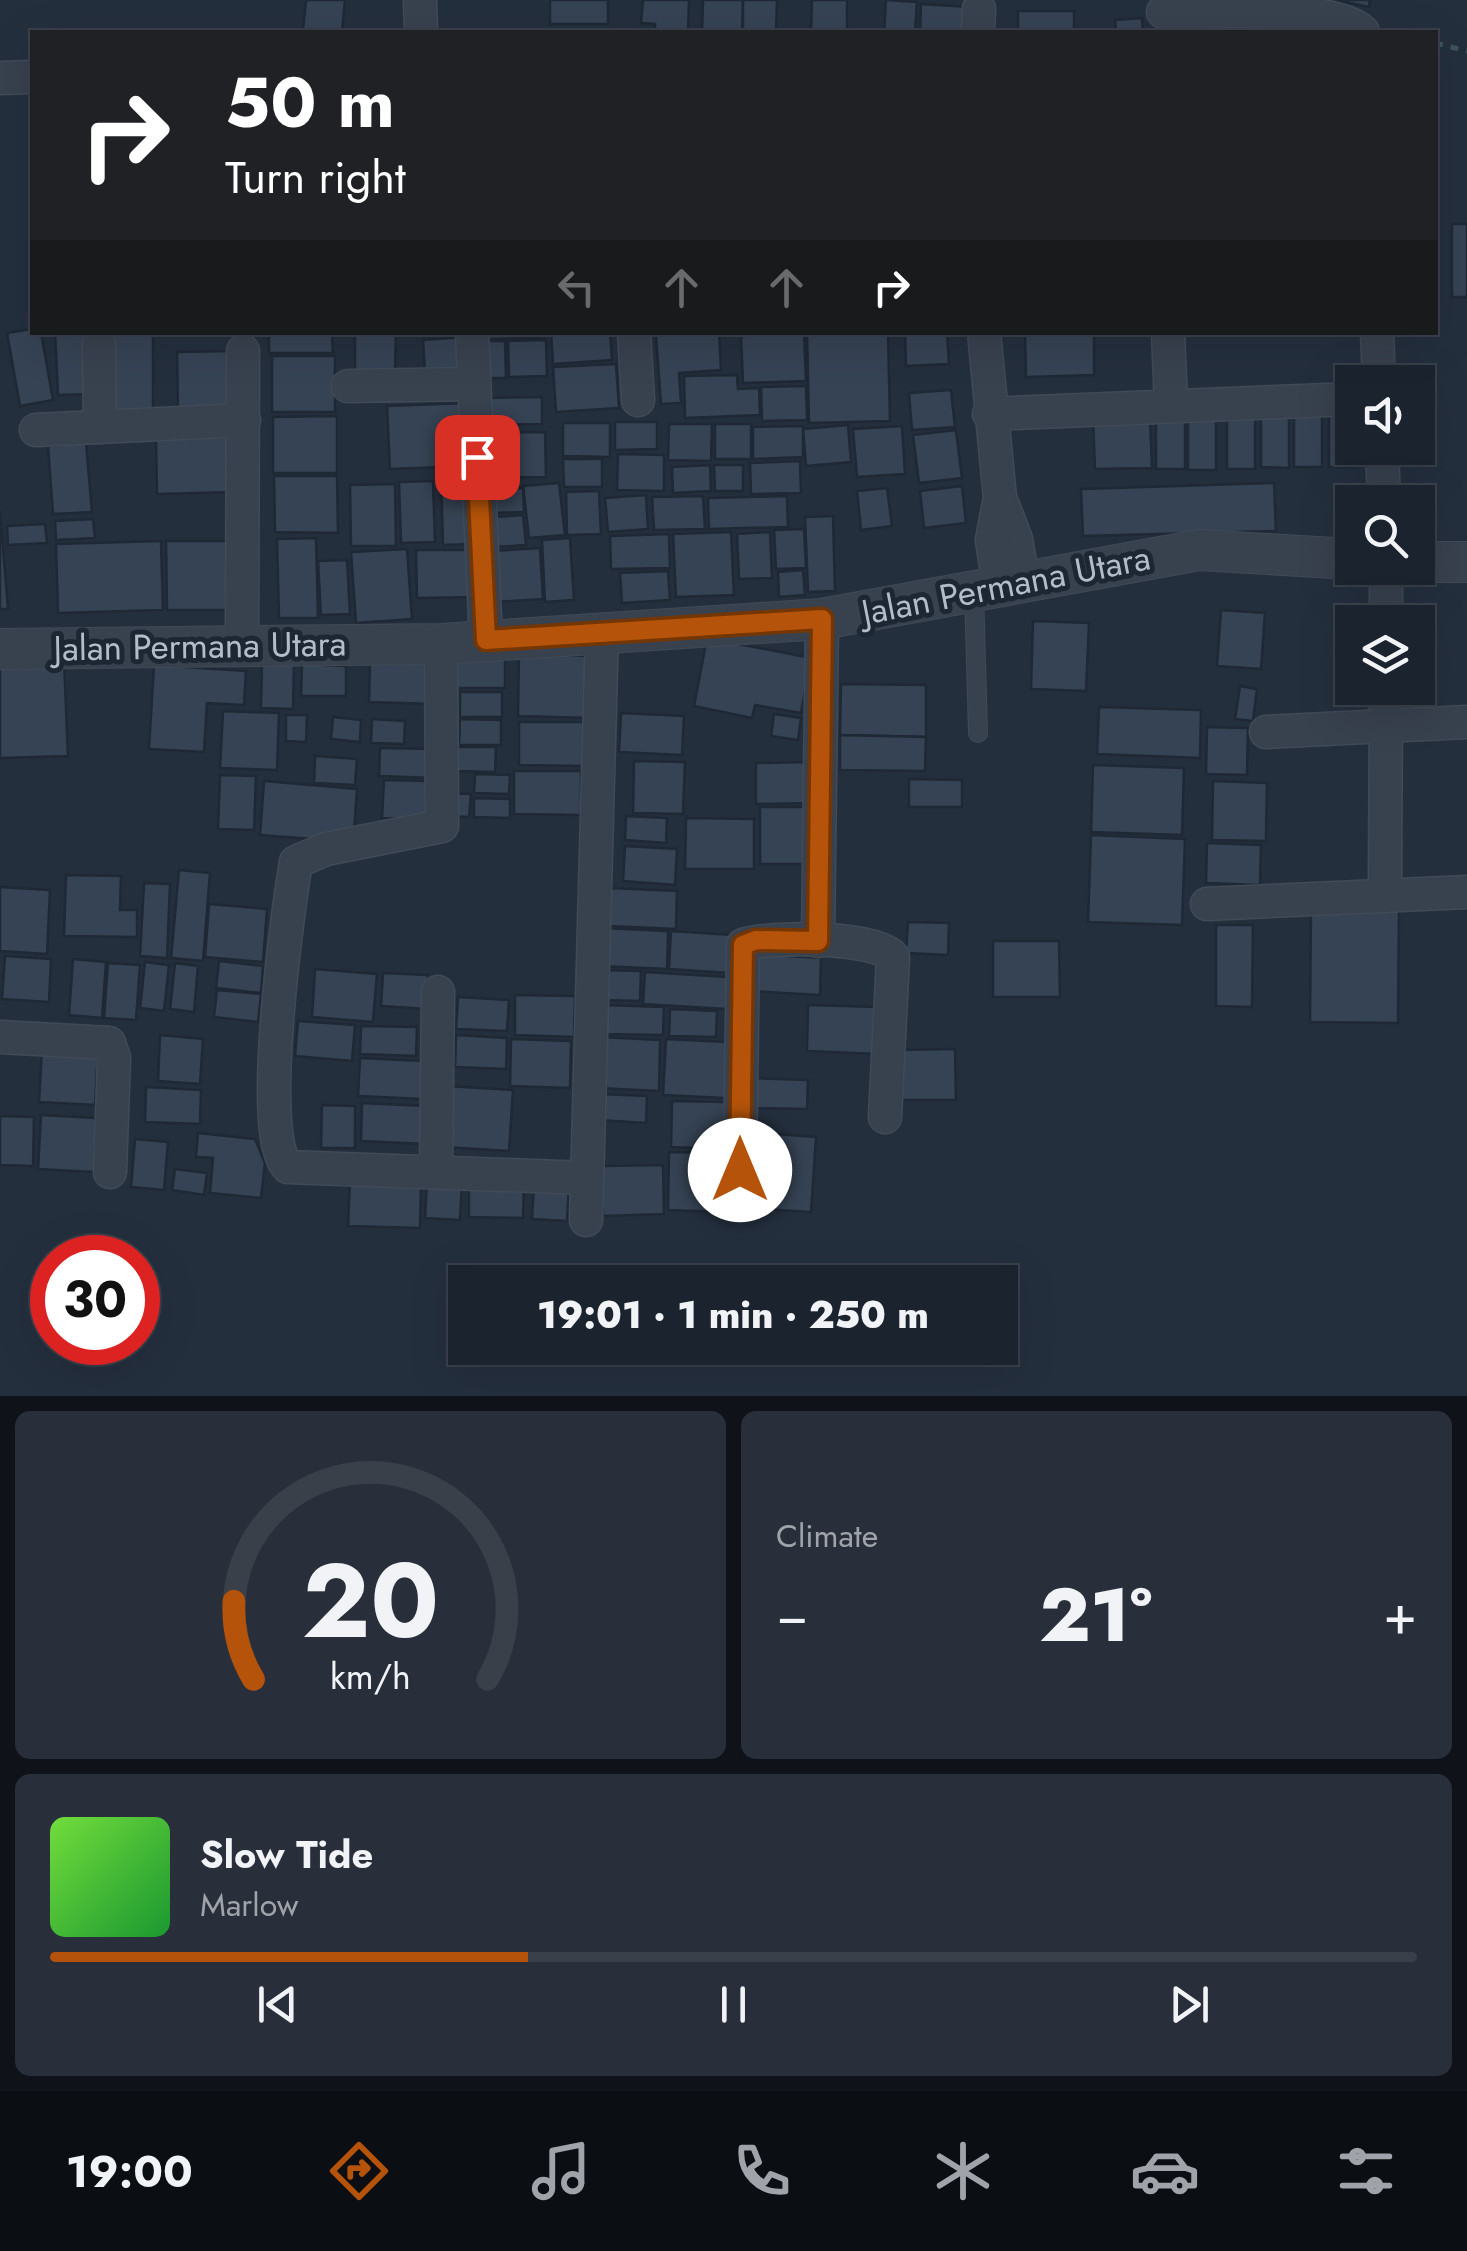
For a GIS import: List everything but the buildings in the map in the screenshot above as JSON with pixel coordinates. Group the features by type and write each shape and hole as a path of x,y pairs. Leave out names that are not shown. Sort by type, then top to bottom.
{"street":[{"path":"420,0 421,30"},
{"path":"1163,12 1273,7 1348,20 1360,30"},
{"path":"0,78 30,77"},
{"path":"472,335 486,640"},
{"path":"634,335 638,400"},
{"path":"984,335 1000,498 1016,539 999,587"},
{"path":"1168,335 1171,404"},
{"path":"1377,335 1378,365"},
{"path":"99,345 100,426"},
{"path":"242,643 243,351"},
{"path":"348,386 474,384"},
{"path":"989,414 1335,400"},
{"path":"36,430 244,420"},
{"name":"Jalan Permana Utara","path":"0,650 242,643 441,644 822,619 1199,550 1335,559"},
{"path":"1435,562 1467,562"},
{"path":"818,941 822,619"},
{"path":"586,1220 602,632"},
{"path":"441,644 442,826 326,850 296,862 275,1056 275,1142 280,1160 288,1167 587,1178"},
{"path":"1385,896 1386,705"},
{"path":"1266,732 1386,723 1467,722"},
{"path":"1207,904 1467,892"},
{"path":"740,1170 743,945 756,940 877,944 892,957 885,1117"},
{"path":"436,1170 438,992"},
{"path":"0,1037 109,1044 114,1058 110,1172"}],"lane":[{"path":"978,733 999,587"}],"path":[{"path":"1438,45 1467,51"}],"route":[{"path":"477,457 486,640 822,619 818,941 756,940 743,945 740,1170"}]}
